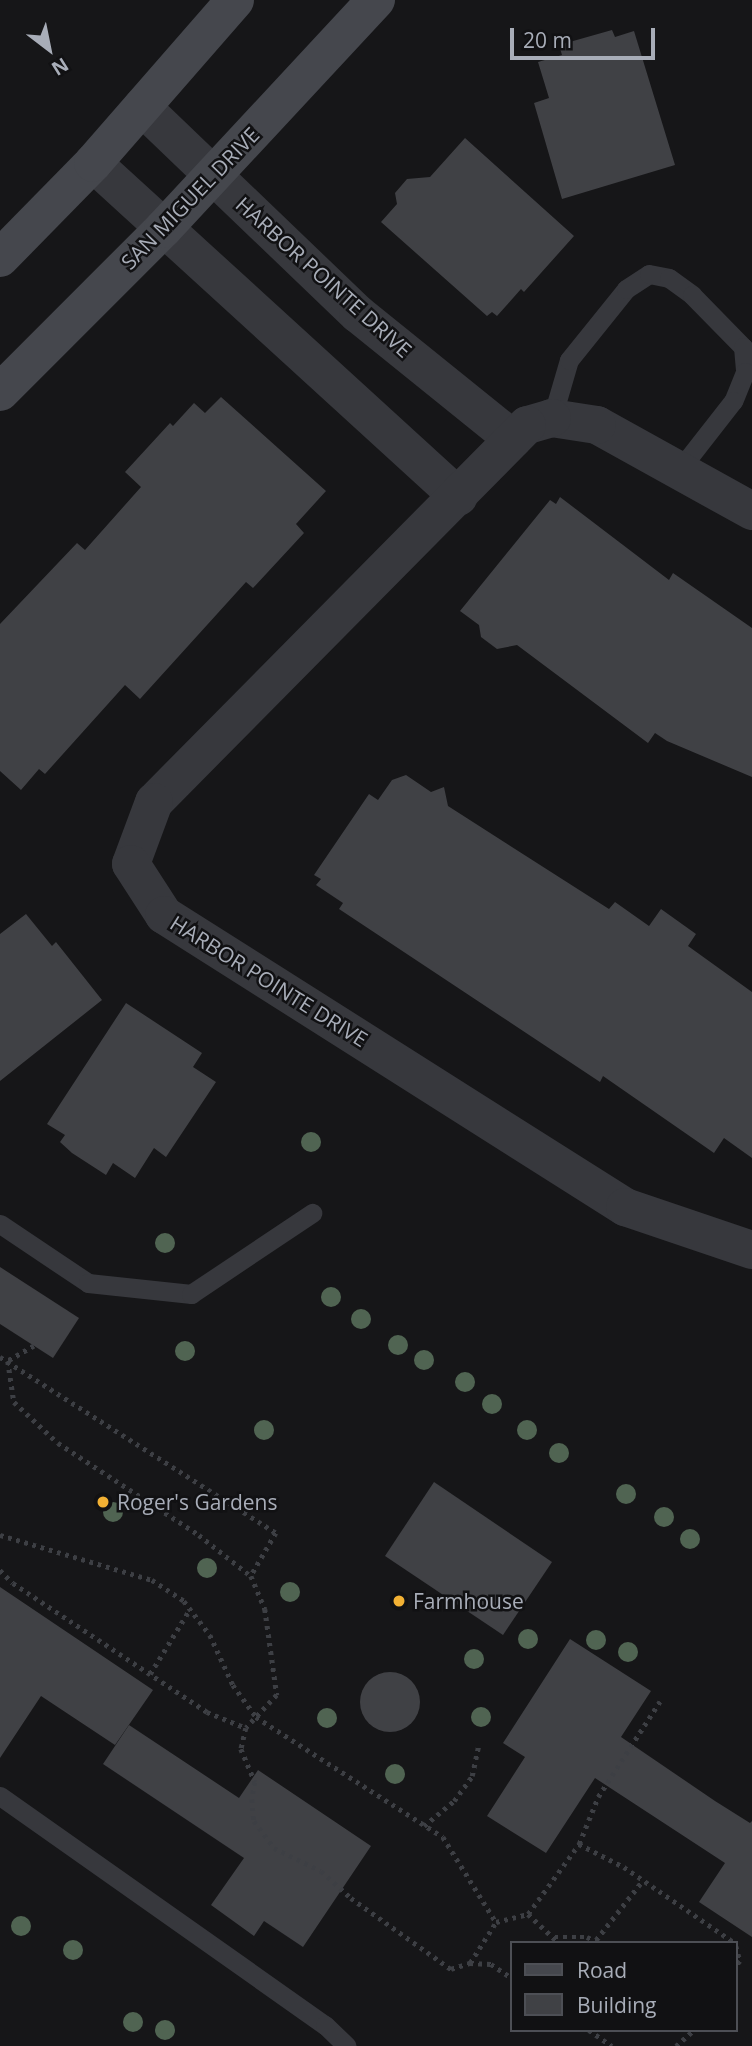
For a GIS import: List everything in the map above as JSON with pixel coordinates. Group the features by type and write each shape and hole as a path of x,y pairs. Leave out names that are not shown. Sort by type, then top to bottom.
{"main road":[{"path":"0,258 93,163 234,0"},
{"name":"SAN MIGUEL DRIVE","path":"0,392 163,229 376,0"}],"street":[{"name":"HARBOR POINTE DRIVE","path":"142,107 358,314 513,439"},
{"path":"93,163 458,497"},
{"name":"HARBOR POINTE DRIVE","path":"552,418 527,425 154,802 131,864 164,915 625,1207 752,1250"},
{"path":"552,418 597,425 752,510"}],"lane":[{"path":"552,418 569,360 626,289 649,274 669,278 692,295 743,347 745,372 733,401 680,470"},
{"path":"0,1224 88,1283 191,1294 312,1213"},
{"path":"0,1796 325,2025 347,2046"}],"path":[{"path":"8,1362 34,1346"},
{"path":"0,1357 276,1533 251,1576"},
{"path":"8,1362 14,1402 58,1443 199,1535 251,1576 265,1609 277,1695 246,1728 241,1749 255,1782 251,1799 254,1821 274,1848 321,1871 351,1898 451,1969 470,1963 491,1964 510,1977"},
{"path":"0,1535 152,1580 184,1601 210,1635 233,1685 256,1717 443,1838 496,1922"},
{"path":"0,1570 13,1583 207,1712 246,1728"},
{"path":"150,1674 190,1609"},
{"path":"470,1963 496,1922 528,1914 579,1844 598,1797 660,1701"},
{"path":"424,1826 454,1801 472,1776 478,1747"},
{"path":"579,1844 643,1880 732,1941"},
{"path":"555,1937 587,1937 599,1941 643,1880"},
{"path":"528,1914 558,1941"},
{"path":"592,2032 612,2046"},
{"path":"676,2046 692,2032"}],"building":[{"path":"612,30 615,37 634,31 675,165 562,199 534,103 549,98 538,62 562,55 559,45"},
{"path":"465,138 574,236 524,292 521,289 497,316 492,312 487,316 381,222 397,204 395,193 407,179 430,177"},
{"path":"221,397 326,491 296,524 304,533 253,588 246,582 140,699 125,685 45,774 39,769 21,790 0,771 0,624 77,543 85,550 141,487 125,472 170,423 173,426 194,403 205,413"},
{"path":"560,497 669,580 673,573 752,628 752,777 667,741 655,733 648,743 517,645 497,649 481,637 479,625 460,611 550,500 556,504"},
{"path":"406,775 431,792 444,787 448,806 609,909 615,902 649,926 661,909 696,934 688,946 752,992 752,1158 724,1138 714,1153 603,1076 600,1082 339,909 343,903 316,885 321,879 314,875 369,794 378,800 392,780"},
{"path":"26,914 52,946 56,942 102,1000 0,1081 0,934"},
{"path":"126,1003 202,1053 193,1067 216,1082 166,1157 154,1148 135,1178 113,1163 106,1175 72,1153 60,1142 65,1135 47,1124"},
{"path":"0,1267 79,1318 53,1358 0,1324"},
{"path":"434,1482 552,1562 503,1635 385,1556"},
{"path":"0,1587 153,1690 115,1745 41,1696 0,1758"},
{"path":"570,1639 651,1691 621,1737 715,1801 750,1823 752,1821 752,1937 699,1902 725,1863 595,1778 546,1853 487,1816 525,1757 503,1743"},
{"path":"390,1672 407,1677 415,1685 420,1702 415,1719 407,1727 390,1732 373,1727 365,1719 360,1702 365,1685 373,1677"},
{"path":"129,1725 239,1798 258,1770 371,1846 303,1947 264,1921 254,1936 211,1905 244,1858 103,1764"}],"place":[{"name":"Roger's Gardens","path":"103,1502"},
{"name":"Farmhouse","path":"399,1601"}]}
